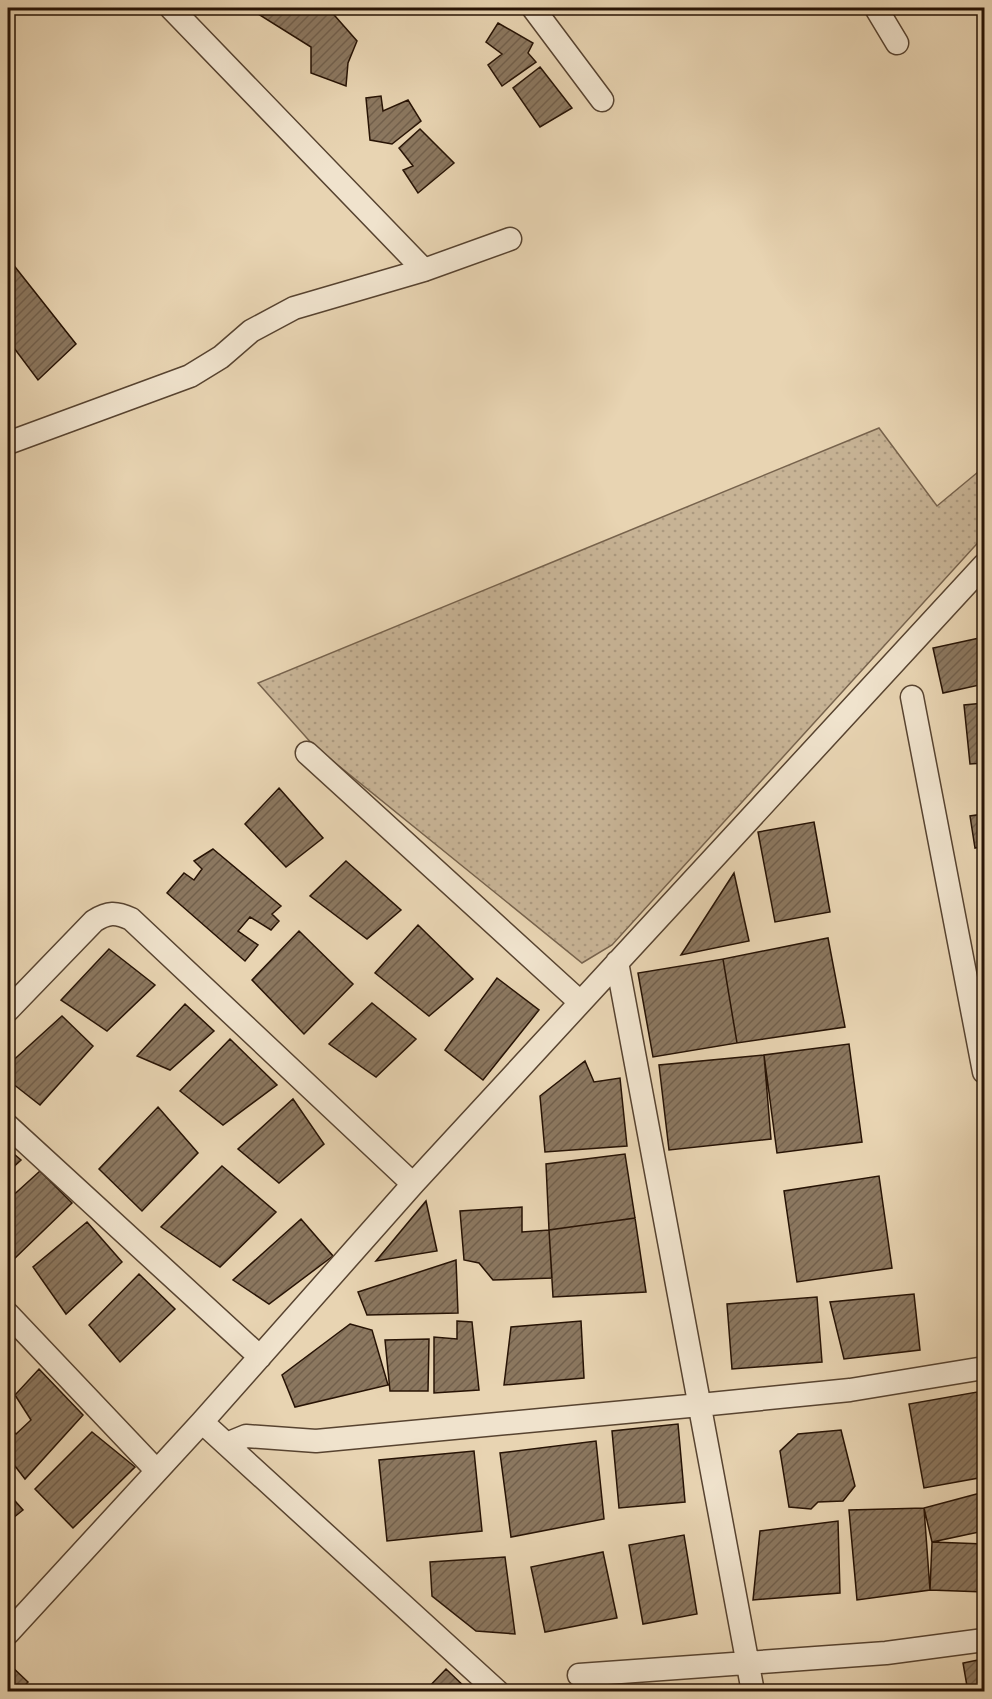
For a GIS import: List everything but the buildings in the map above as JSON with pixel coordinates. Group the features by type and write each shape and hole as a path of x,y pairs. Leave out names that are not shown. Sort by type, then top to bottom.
{"street":[{"path":"532,8 602,100"},
{"path":"876,8 897,43"},
{"path":"182,11 424,270"},
{"path":"8,443 190,376 221,357 251,331 294,308 424,270 510,238"},
{"path":"8,1633 202,1422 413,1184 984,565"},
{"path":"912,697 984,1072"},
{"path":"307,753 580,1002"},
{"path":"8,1010 94,921 104,914 120,914 131,919 413,1184"},
{"path":"617,962 753,1692"},
{"path":"8,1126 260,1357"},
{"path":"8,1314 157,1471"},
{"path":"229,1443 246,1436 316,1441 700,1405 850,1390 984,1368"},
{"path":"202,1422 229,1443 498,1692"},
{"path":"579,1675 886,1653 984,1640"}],"shaded area":[{"path":"879,428 937,506 984,467 984,536 612,945 582,963 313,745 258,683"}]}
